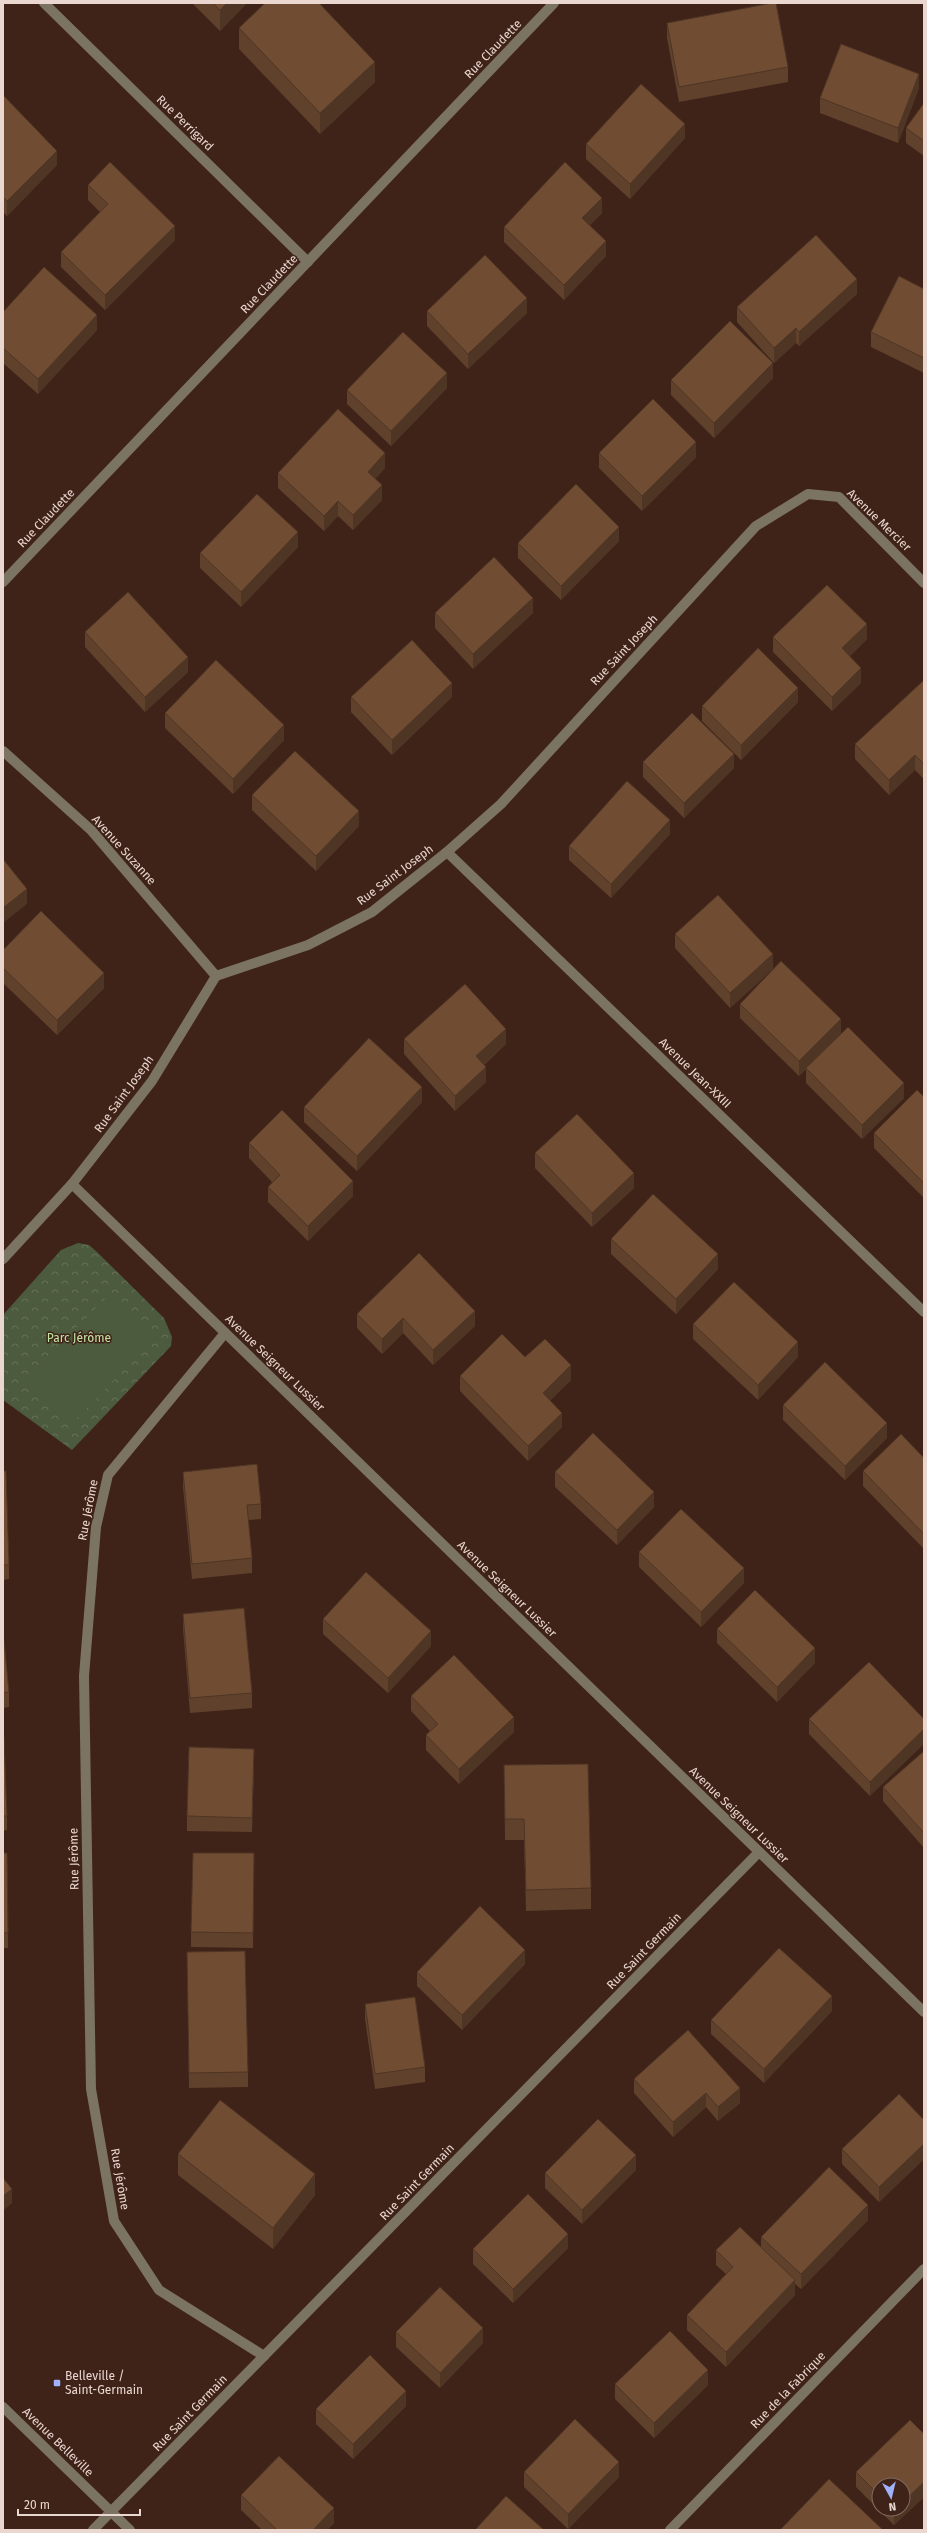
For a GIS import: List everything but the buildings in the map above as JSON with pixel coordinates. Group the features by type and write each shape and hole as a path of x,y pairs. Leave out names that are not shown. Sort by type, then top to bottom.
{"street":[{"name":"Rue Perrigard","path":"44,3 308,262"},
{"name":"Rue Claudette","path":"3,582 554,3"},
{"name":"Avenue Mercier","path":"808,494 839,497 924,583"},
{"name":"Rue Saint Joseph","path":"3,1259 72,1184 152,1081 216,976 308,945 372,912 447,852 501,804 756,526 808,494"},
{"name":"Avenue Suzanne","path":"3,751 91,830 216,976"},
{"name":"Avenue Jean-XXIII","path":"447,852 924,1312"},
{"name":"Avenue Seigneur Lussier","path":"72,1184 924,2012"},
{"name":"Rue Jérôme","path":"225,1332 108,1475 96,1527 84,1676 91,2089 114,2221 159,2290 264,2356"},
{"name":"Rue Saint Germain","path":"93,2530 759,1852"},
{"name":"Rue de la Fabrique","path":"670,2530 924,2269"},
{"name":"Avenue Belleville","path":"3,2407 130,2530"}],"green space":[{"name":"Parc Jérôme","path":"78,1243 89,1245 164,1318 172,1337 171,1346 72,1450 3,1400 3,1315 61,1250"},
{"path":"110,1294 155,1338 72,1423 26,1379"}],"place":[{"name":"Belleville / Saint-Germain","path":"57,2383"}]}
